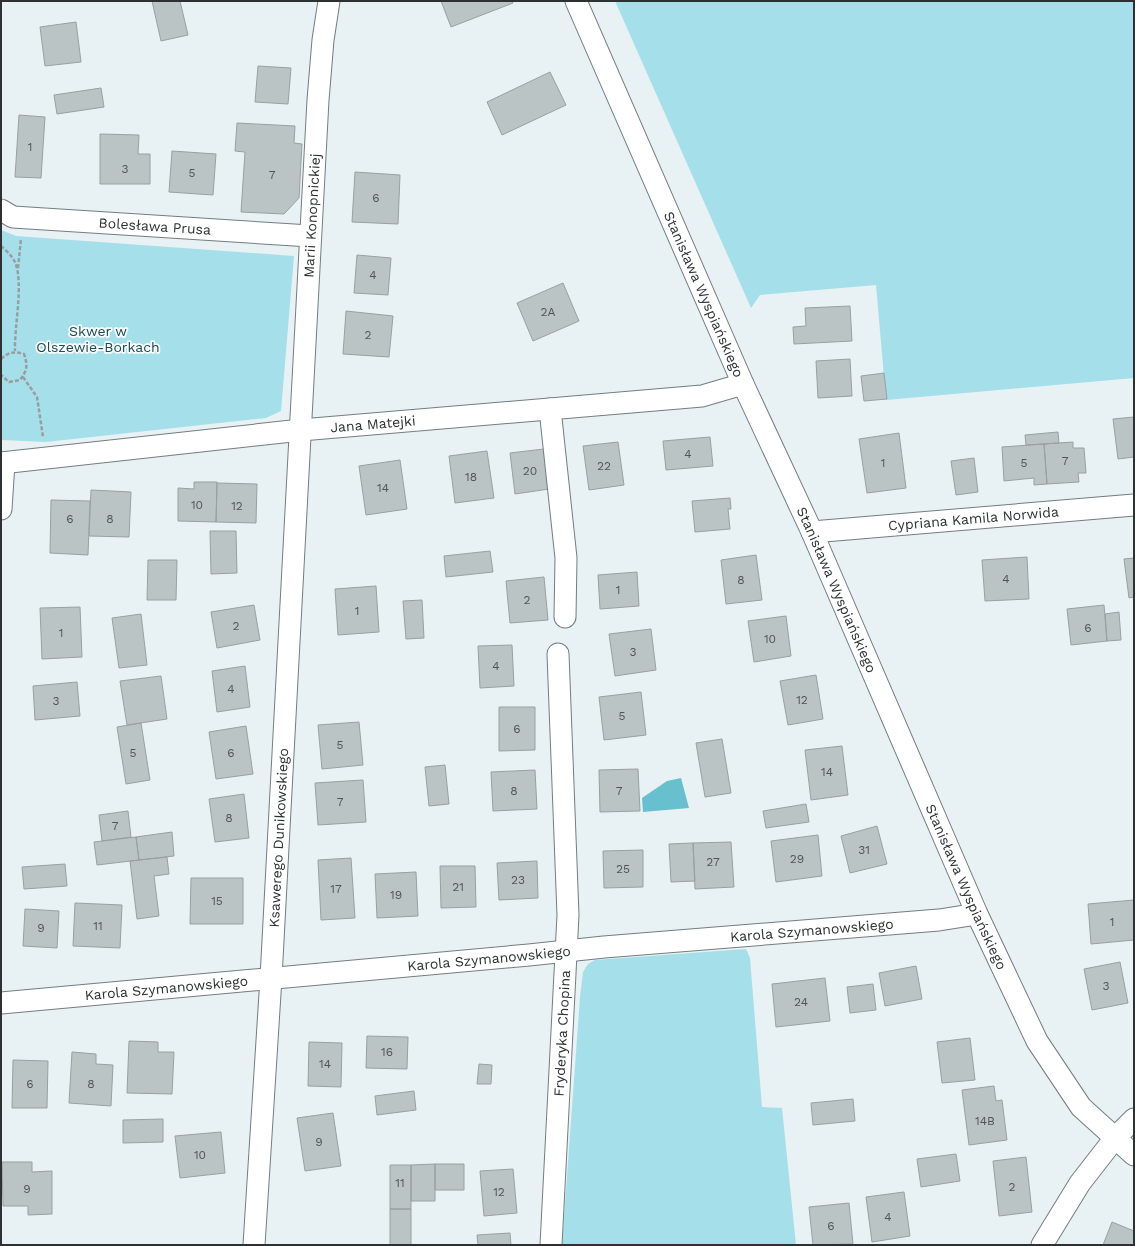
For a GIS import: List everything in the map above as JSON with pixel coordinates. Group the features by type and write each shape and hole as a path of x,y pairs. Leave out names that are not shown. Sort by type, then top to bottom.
{"street":[{"name":"Marii Konopnickiej","path":"301,430 319,85 323,40 329,1"},
{"name":"Stanisława Wyspiańskiego","path":"576,1 743,384 812,532 977,914 1037,1040 1081,1107 1134,1155"},
{"name":"Bolesława Prusa","path":"1,210 13,216 23,217 310,236"},
{"name":"Jana Matejki","path":"2,463 301,430 702,396 743,384"},
{"path":"550,409 566,558 565,617"},
{"name":"Ksawerego Dunikowskiego","path":"254,1245 271,978 301,430"},
{"path":"1,509 2,463"},
{"name":"Cypriana Kamila Norwida","path":"812,532 1134,505"},
{"name":"Fryderyka Chopina","path":"551,1245 568,915 558,654"},
{"name":"Karola Szymanowskiego","path":"1,1003 567,951 939,920 977,914"},
{"path":"1042,1245 1080,1183 1114,1138 1134,1119"}],"path":[{"path":"15,352 18,301 17,270 23,217"},
{"path":"1,246 14,261 17,270"},
{"path":"1,359 7,353 15,352 24,354 28,363 25,374 20,380 9,382 1,375"},
{"path":"23,377 38,398 42,434"}],"green space":[{"path":"615,1 1134,1 1134,378 886,400 876,285 760,295 751,308"},
{"name":"Skwer w Olszewie-Borkach","path":"1,230 16,236 294,256 281,411 266,418 46,442 1,440"},
{"path":"746,949 750,958 762,1107 782,1108 796,1245 562,1245 583,972 588,964 595,960"}],"shaded area":[{"path":"681,778 689,808 643,812 642,798 667,781"}],"building":[{"path":"152,1 180,1 188,35 161,41"},
{"path":"441,1 512,1 513,3 451,27"},
{"path":"76,22 81,62 45,66 40,27"},
{"path":"258,66 291,68 288,104 255,102"},
{"path":"550,72 566,105 502,135 487,102"},
{"path":"101,88 104,107 57,114 54,95"},
{"path":"19,115 45,117 41,178 15,177"},
{"path":"237,123 295,126 294,143 302,144 299,198 284,214 241,212 245,152 235,151"},
{"path":"100,134 139,135 138,154 150,154 150,184 100,184"},
{"path":"172,151 216,154 213,195 169,192"},
{"path":"355,172 400,175 398,224 352,222"},
{"path":"357,255 391,258 388,295 354,293"},
{"path":"563,283 579,321 533,341 517,303"},
{"path":"850,306 852,341 794,344 793,327 806,326 805,308"},
{"path":"346,311 393,316 389,357 343,354"},
{"path":"850,359 852,396 818,398 816,361"},
{"path":"884,373 887,399 864,401 861,376"},
{"path":"1134,417 1134,457 1118,459 1113,419"},
{"path":"1058,432 1059,443 1026,445 1025,435"},
{"path":"899,433 906,488 867,493 859,439"},
{"path":"710,437 713,466 666,470 663,441"},
{"path":"618,442 624,485 589,490 583,446"},
{"path":"1073,442 1073,448 1084,448 1086,473 1078,473 1079,482 1047,484 1044,444"},
{"path":"1044,444 1047,484 1034,485 1034,478 1004,481 1002,447"},
{"path":"544,449 549,489 515,494 510,453"},
{"path":"487,451 494,498 455,503 449,456"},
{"path":"974,458 978,492 956,495 951,461"},
{"path":"400,460 407,509 366,515 359,466"},
{"path":"194,482 217,482 216,522 178,521 178,488 194,489"},
{"path":"217,483 257,484 256,523 216,522"},
{"path":"91,490 131,492 129,537 89,536"},
{"path":"730,498 731,509 728,509 730,529 695,532 692,501"},
{"path":"51,500 90,501 88,555 50,553"},
{"path":"210,531 236,531 237,573 211,574"},
{"path":"490,551 493,572 446,577 444,556"},
{"path":"756,555 762,600 726,604 721,560"},
{"path":"1027,557 1029,599 985,601 982,560"},
{"path":"1134,558 1134,597 1129,598 1124,559"},
{"path":"148,560 177,560 176,600 147,600"},
{"path":"637,572 639,606 600,609 598,575"},
{"path":"544,577 548,620 510,623 506,581"},
{"path":"376,586 379,632 338,635 335,589"},
{"path":"422,600 424,638 406,639 403,601"},
{"path":"254,605 260,640 217,648 211,612"},
{"path":"1104,605 1107,641 1071,645 1067,609"},
{"path":"80,607 82,657 42,659 40,608"},
{"path":"1119,612 1121,640 1107,641 1105,614"},
{"path":"141,614 147,665 119,668 112,618"},
{"path":"786,616 791,656 754,662 748,621"},
{"path":"651,629 656,670 615,676 609,634"},
{"path":"512,645 514,686 480,688 478,646"},
{"path":"245,666 250,707 217,712 212,671"},
{"path":"816,675 823,719 788,725 780,681"},
{"path":"161,676 167,719 127,725 120,681"},
{"path":"77,682 80,716 35,720 33,686"},
{"path":"641,692 646,735 604,740 599,697"},
{"path":"499,707 535,707 535,750 499,751"},
{"path":"359,722 363,765 322,769 318,725"},
{"path":"141,723 150,780 126,784 117,727"},
{"path":"246,726 253,774 216,779 209,732"},
{"path":"722,739 731,793 705,797 696,743"},
{"path":"842,746 848,795 811,800 805,750"},
{"path":"445,765 449,804 429,806 425,767"},
{"path":"638,769 640,811 600,812 599,770"},
{"path":"535,770 537,809 493,811 491,772"},
{"path":"363,780 366,822 318,825 315,783"},
{"path":"244,794 249,838 215,842 209,799"},
{"path":"806,804 809,822 766,828 763,811"},
{"path":"128,811 131,837 102,841 99,815"},
{"path":"877,826 887,864 850,873 841,836"},
{"path":"172,832 174,856 139,860 136,837"},
{"path":"818,835 822,876 776,882 771,841"},
{"path":"136,837 139,860 97,865 94,842"},
{"path":"731,842 734,887 695,889 693,843"},
{"path":"693,843 695,881 671,882 669,844"},
{"path":"643,850 643,887 604,888 603,851"},
{"path":"167,857 169,874 154,876 159,916 137,919 130,861"},
{"path":"351,858 355,918 321,920 318,860"},
{"path":"537,861 538,898 499,900 497,863"},
{"path":"65,864 67,886 24,889 22,867"},
{"path":"440,866 475,866 476,907 441,908"},
{"path":"416,872 418,916 377,918 375,874"},
{"path":"191,878 243,878 243,924 190,924"},
{"path":"1134,900 1134,940 1091,944 1088,904"},
{"path":"75,903 122,905 120,948 73,946"},
{"path":"25,909 59,911 57,948 23,946"},
{"path":"1120,962 1128,1003 1092,1010 1084,969"},
{"path":"916,966 922,999 885,1006 879,973"},
{"path":"825,978 830,1021 776,1027 772,984"},
{"path":"873,984 876,1010 850,1013 847,987"},
{"path":"367,1036 408,1037 407,1069 366,1068"},
{"path":"970,1038 975,1080 942,1083 937,1042"},
{"path":"129,1041 158,1042 158,1052 174,1052 172,1094 127,1093"},
{"path":"309,1042 342,1043 341,1087 308,1086"},
{"path":"72,1052 96,1054 96,1064 113,1065 111,1106 69,1103"},
{"path":"13,1060 48,1061 47,1108 12,1108"},
{"path":"479,1064 492,1065 491,1084 477,1084"},
{"path":"994,1086 996,1101 1002,1100 1007,1140 969,1145 962,1090"},
{"path":"414,1091 416,1110 377,1115 375,1096"},
{"path":"853,1099 855,1121 813,1125 811,1103"},
{"path":"333,1113 341,1166 305,1171 297,1118"},
{"path":"163,1119 163,1142 123,1143 123,1120"},
{"path":"221,1132 225,1173 180,1178 175,1136"},
{"path":"956,1154 960,1181 921,1187 917,1159"},
{"path":"1026,1157 1032,1212 999,1216 993,1161"},
{"path":"2,1162 32,1162 32,1172 52,1171 52,1214 28,1215 28,1206 3,1206"},
{"path":"435,1164 464,1164 464,1190 435,1190"},
{"path":"435,1164 435,1201 411,1201 411,1165"},
{"path":"390,1165 411,1165 411,1209 390,1209"},
{"path":"513,1169 517,1213 484,1216 480,1171"},
{"path":"904,1192 910,1236 872,1242 866,1197"},
{"path":"849,1203 853,1244 813,1245 809,1207"},
{"path":"390,1209 411,1209 411,1245 390,1245"},
{"path":"1112,1222 1134,1231 1134,1245 1103,1245"},
{"path":"510,1233 511,1245 478,1245 477,1235"}]}
